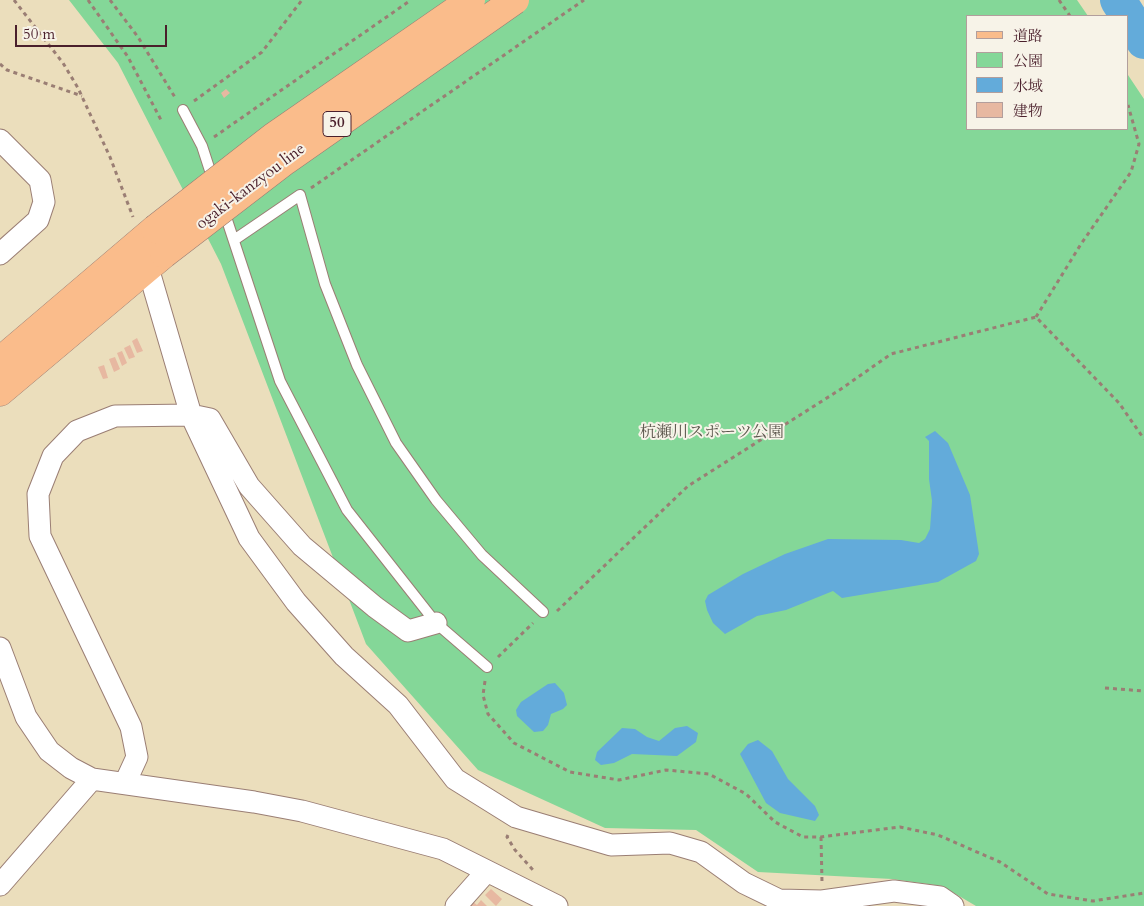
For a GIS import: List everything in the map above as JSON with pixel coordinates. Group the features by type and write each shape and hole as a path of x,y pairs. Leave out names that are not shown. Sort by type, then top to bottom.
{"main road":[{"name":"ogaki-kanzyou line","path":"0,392 153,247 273,137 471,0"},
{"name":"ogaki-kanzyou line","path":"0,361 153,247 284,161 515,0"}],"street":[{"path":"0,140 40,180 44,202 38,220 0,254"},
{"path":"153,247 191,415 255,546 296,602 344,656 398,706 455,779 516,817 612,845 670,843 700,852 744,883 779,900 822,901 894,891 940,897 953,906"},
{"path":"126,783 137,756 131,727 40,536 38,494 53,456 77,431 115,416 191,415 210,419 249,486 302,546 375,607 408,631 436,623"},
{"path":"0,648 26,717 49,751 71,768 92,779 302,811 443,850 557,906"},
{"path":"0,885 92,779"},
{"path":"456,906 487,871"}],"lane":[{"path":"183,110 202,146 280,381 314,451 347,510 436,623 487,668"},
{"path":"234,240 300,195 325,284 357,365 396,443 436,500 482,555 543,612"}],"path":[{"path":"14,0 63,63 82,96 110,157 130,212 137,226 153,247"},
{"path":"88,0 128,57 162,120"},
{"path":"110,0 138,37 183,110 262,52 302,0"},
{"path":"202,146 410,0"},
{"path":"300,195 584,0"},
{"path":"1059,0 1069,15"},
{"path":"0,64 7,70 82,96"},
{"path":"1129,109 1138,144 1131,172 1081,244 1036,317 891,354 841,389 688,486 556,612 543,612 487,668 483,695 488,714 514,743 570,772 619,780 666,770 709,774 746,794 775,822 802,836 821,838 900,827 938,835 1000,862 1048,894 1093,901 1144,893"},
{"path":"1036,317 1119,403 1144,439"},
{"path":"1105,688 1144,690"},
{"path":"821,838 822,901"}],"green space":[{"name":"杭瀬川スポーツ公園","path":"69,0 1077,0 1087,15 966,15 966,130 1129,130 1129,76 1144,99 1144,906 976,906 942,886 892,879 758,872 696,830 605,828 478,770 366,644 221,264 118,63"}],"water":[{"path":"935,431 948,443 970,495 979,554 976,561 938,582 842,598 833,591 786,610 757,616 725,634 713,623 705,601 708,595 743,574 785,554 828,539 901,540 919,543 925,539 930,529 932,501 929,479 929,441 925,437"},
{"path":"555,683 564,693 567,705 563,709 551,714 548,725 543,731 534,732 517,716 516,710 521,702 548,684"},
{"path":"687,726 698,733 696,742 677,756 632,754 614,763 601,765 595,760 597,752 622,728 635,729 647,737 659,741 675,728"},
{"path":"758,740 772,751 788,779 815,806 819,815 815,821 780,813 766,803 740,754 748,744"}],"building":[{"path":"226,89 230,93 224,98 221,93"},
{"path":"137,338 143,351 137,353 132,341"},
{"path":"130,345 135,357 129,359 124,348"},
{"path":"122,351 127,363 122,366 117,353"},
{"path":"115,357 120,369 114,372 109,359"},
{"path":"104,365 108,378 103,379 98,367"},
{"path":"491,889 502,899 496,906 485,895"},
{"path":"481,900 487,906 467,906 472,901 477,905"}],"waterway":[{"path":"1118,0 1128,15"},
{"path":"1129,17 1144,41"}]}
